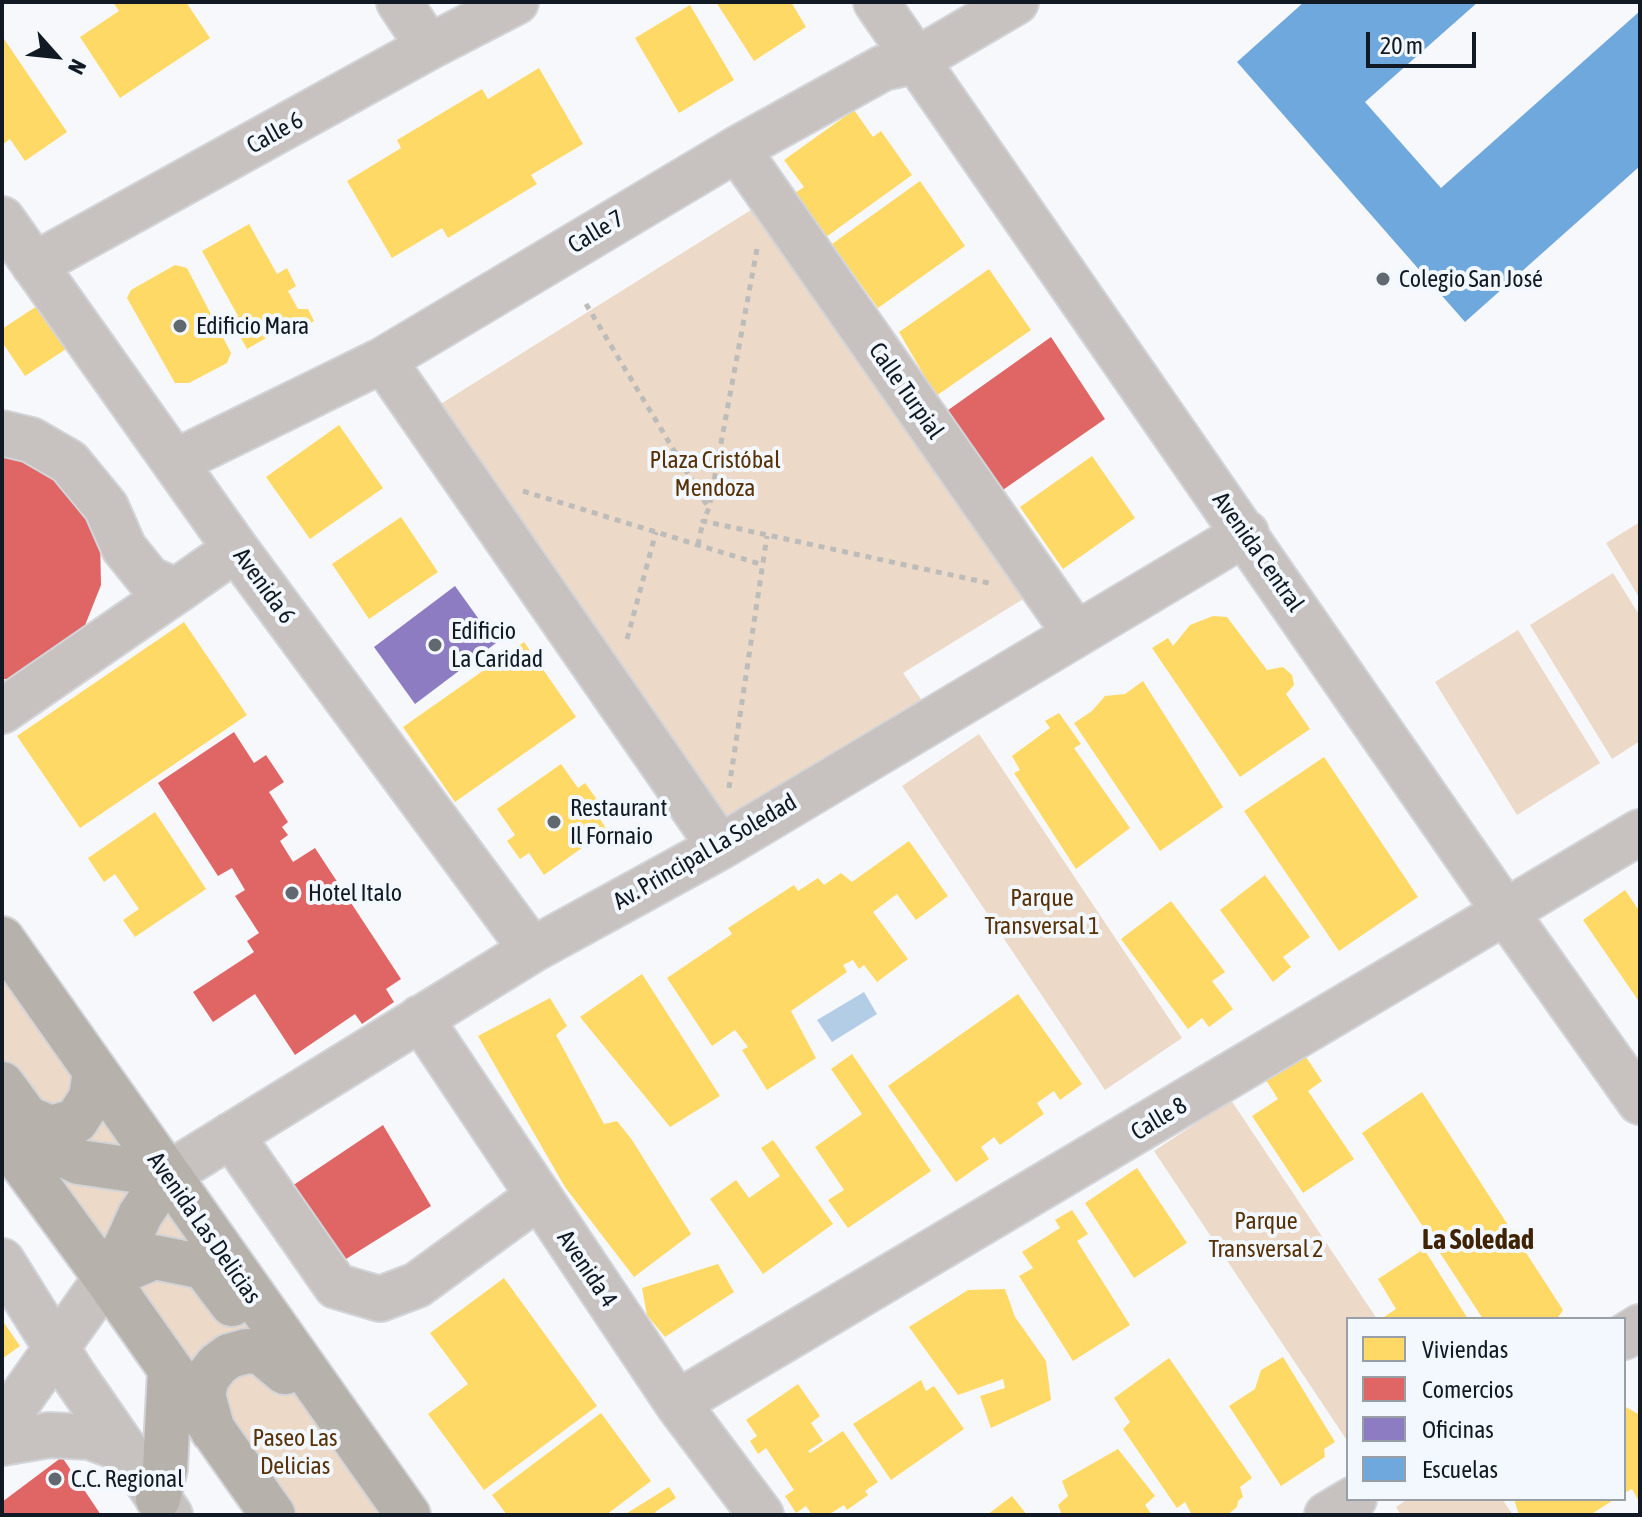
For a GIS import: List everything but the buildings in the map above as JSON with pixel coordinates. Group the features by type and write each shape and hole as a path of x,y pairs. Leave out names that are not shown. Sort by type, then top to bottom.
{"main road":[{"name":"Avenida Las Delicias","path":"2,939 408,1515"},
{"path":"10,1113 51,1128 76,1121 91,1098 95,1071"},
{"path":"10,1113 60,1153 79,1162 167,1175 140,1215 106,1278"},
{"path":"10,1113 106,1278 273,1515"},
{"path":"106,1278 154,1257 204,1267 305,1398 326,1401"},
{"path":"214,1433 203,1395 207,1378 217,1365 229,1356 247,1351 261,1352 285,1372"},
{"path":"164,1507 170,1372"}],"street":[{"path":"399,2 429,47"},
{"name":"Calle 6","path":"34,265 516,2"},
{"name":"Avenida Central","path":"876,2 1640,1102"},
{"name":"Calle 7","path":"175,462 383,360 737,149 883,68 915,61 1016,2"},
{"name":"Calle Turpial","path":"737,149 1075,633"},
{"name":"Avenida 6","path":"2,219 236,549 532,950"},
{"path":"383,360 720,847"},
{"path":"2,433 31,440 69,462 106,507 124,548 149,579 176,591"},
{"name":"Av. Principal La Soledad","path":"167,1175 532,950 720,847 1246,533"},
{"path":"2,711 236,549"},
{"name":"Calle 8","path":"677,1403 1640,832"},
{"name":"Avenida 4","path":"420,1018 677,1403 761,1515"},
{"path":"231,1135 336,1286 380,1299 417,1285 539,1196"},
{"path":"2,1261 57,1349 164,1507"},
{"path":"2,1425 106,1278"},
{"path":"2,1443 49,1435 90,1437 125,1450"},
{"path":"1327,1515 1351,1501"}],"path":[{"path":"698,545 709,508 768,193"},
{"path":"586,304 709,508"},
{"path":"520,490 763,565"},
{"path":"703,521 1049,596"},
{"path":"613,692 656,532"},
{"path":"720,847 767,536"}],"green space":[{"name":"Plaza Cristóbal Mendoza","path":"767,200 1033,593 903,673 929,711 723,832 431,410"},
{"path":"1640,522 1640,599 1606,543"},
{"path":"1613,573 1640,616 1640,741 1612,759 1530,625"},
{"path":"1518,630 1600,763 1517,815 1435,682"},
{"name":"Parque Transversal 1","path":"979,734 1182,1038 1105,1090 902,786"},
{"name":"Paseo Las Delicias","path":"2,939 408,1515 273,1515 214,1433 2,1084"},
{"name":"Parque Transversal 2","path":"1231,1100 1376,1317 1346,1317 1346,1439 1154,1151"},
{"path":"1405,1501 1503,1501 1513,1515 1401,1515 1396,1507"}],"water":[{"path":"864,992 877,1014 832,1042 817,1020"}],"place":[{"name":"Colegio San José","path":"1383,279"},
{"name":"Edificio Mara","path":"180,326"},
{"name":"Edificio La Caridad","path":"435,645"},
{"name":"Restaurant Il Fornaio","path":"554,822"},
{"name":"Hotel Italo","path":"292,893"},
{"name":"C.C. Regional","path":"55,1479"}],"district":[{"name":"La Soledad","path":"1478,1240"}]}
